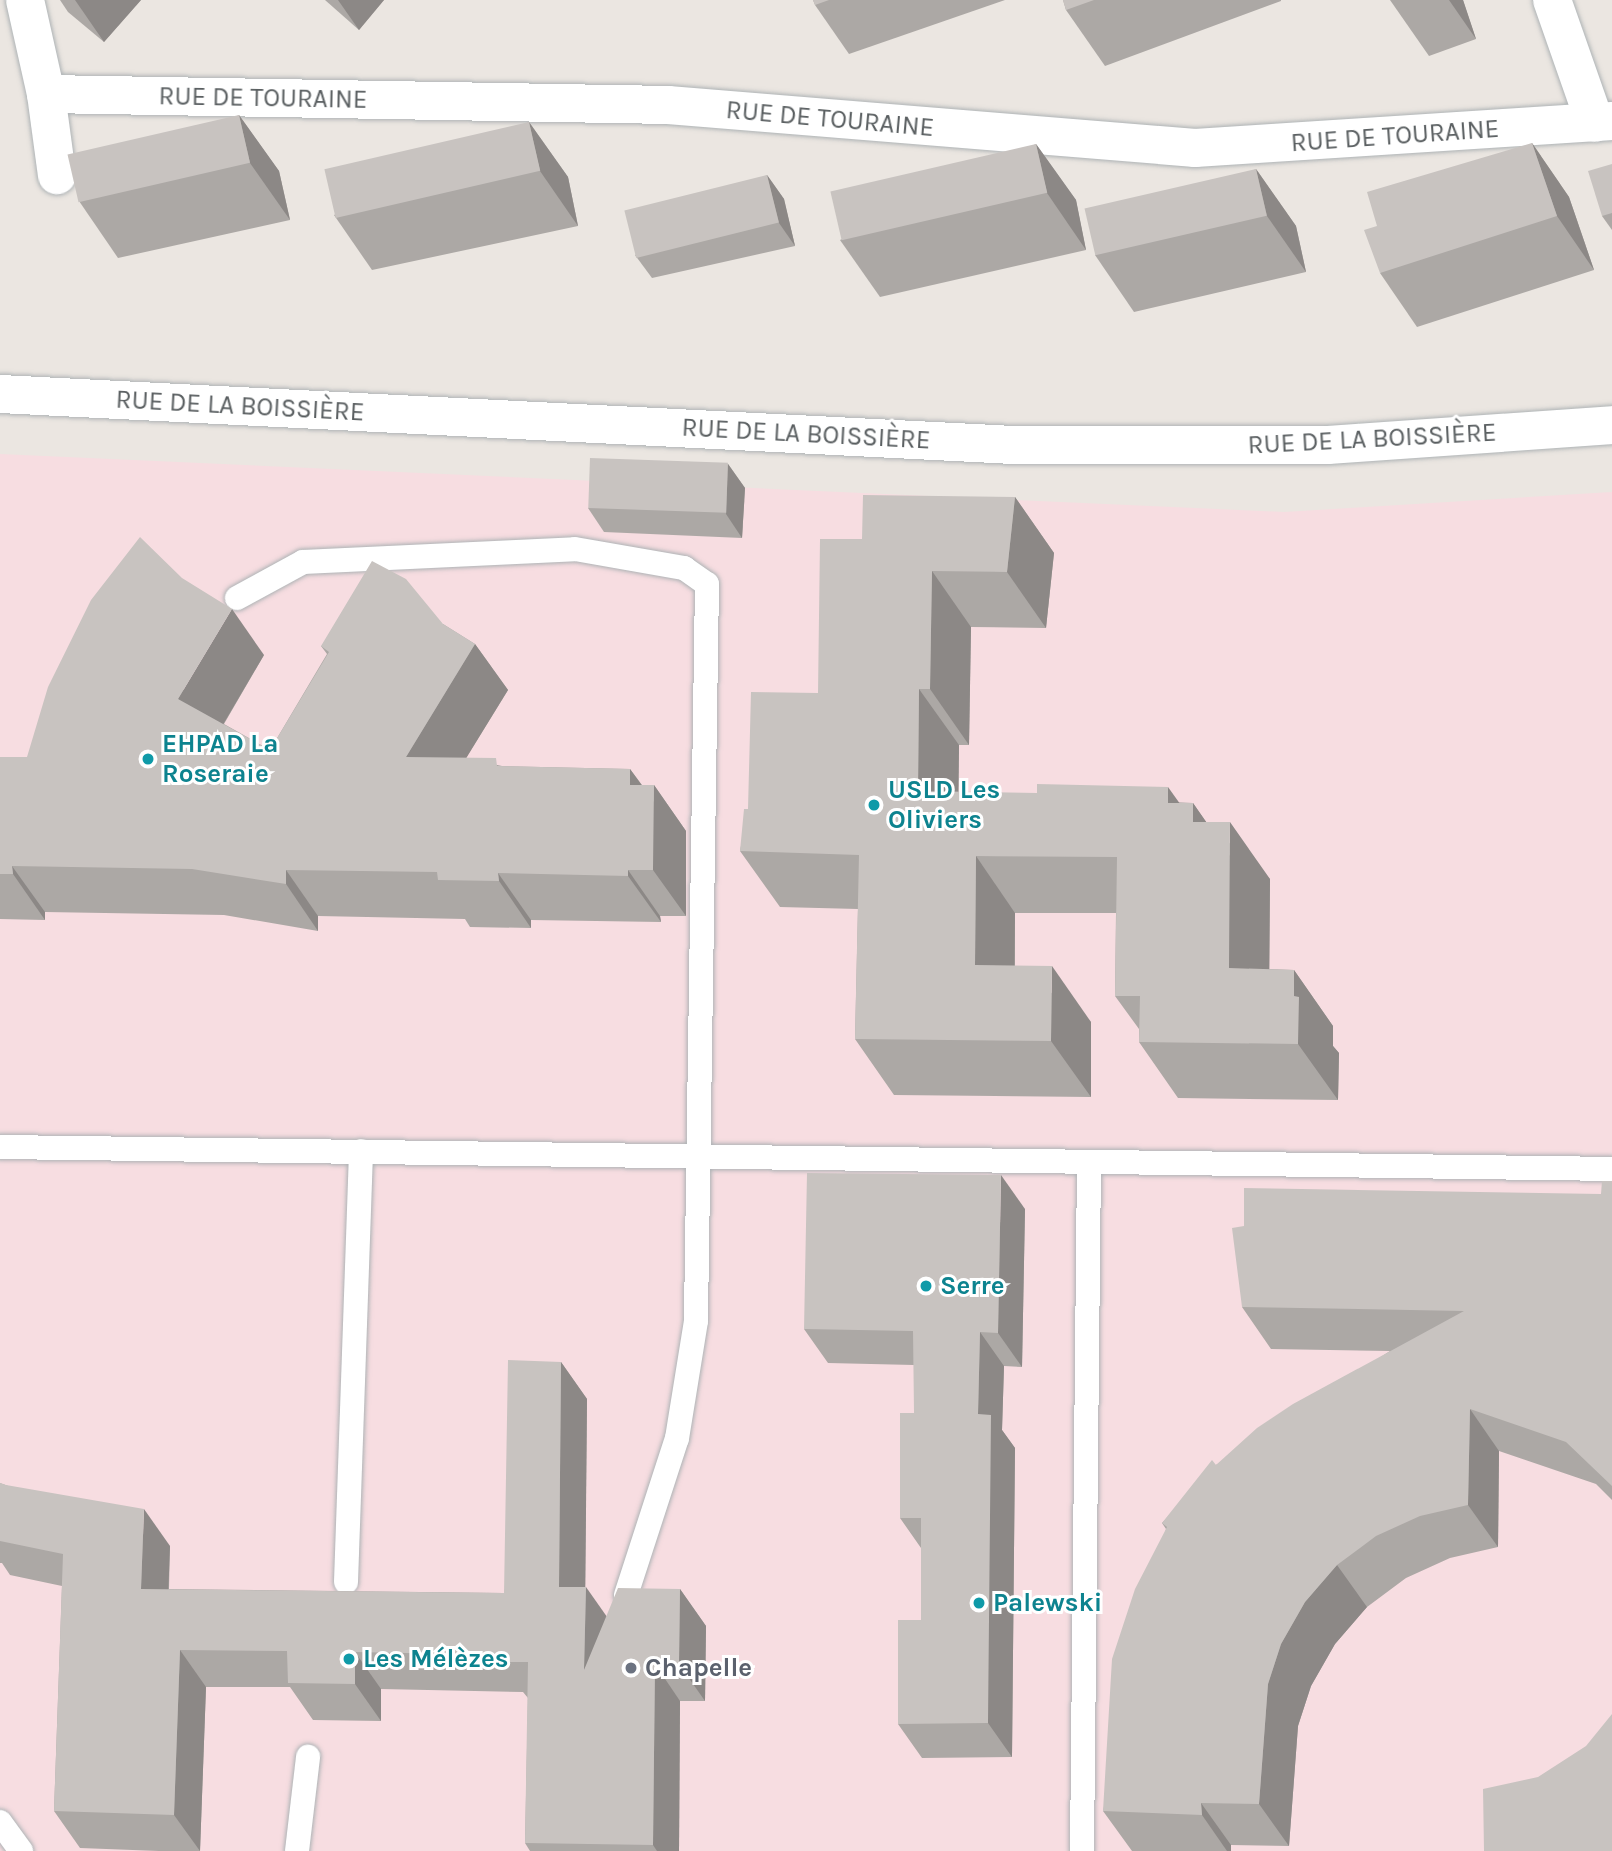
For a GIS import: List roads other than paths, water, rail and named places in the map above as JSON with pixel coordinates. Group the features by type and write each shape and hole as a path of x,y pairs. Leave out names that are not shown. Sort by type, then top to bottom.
{"street":[{"path":"24,0 46,94 57,175"},
{"path":"1552,0 1603,122"},
{"name":"RUE DE TOURAINE","path":"46,94 668,106 1195,148 1603,122"},
{"name":"RUE DE LA BOISSIÈRE","path":"0,394 1012,445 1328,446 1612,425"}],"lane":[{"path":"237,598 303,562 575,549 684,568 707,584 696,1321 677,1438 626,1595"},
{"path":"346,1583 361,1152"},
{"path":"2,1155 361,1152 1612,1169"},
{"path":"1082,1851 1089,1162"},
{"path":"297,1851 307,1757"},
{"path":"0,1822 21,1851"}],"place":[{"name":"EHPAD La Roseraie","path":"148,759"},
{"name":"USLD Les Oliviers","path":"874,805"},
{"name":"Serre","path":"926,1286"},
{"name":"Palewski","path":"979,1603"},
{"name":"Les Mélèzes","path":"349,1659"},
{"name":"Chapelle","path":"631,1668"}]}
